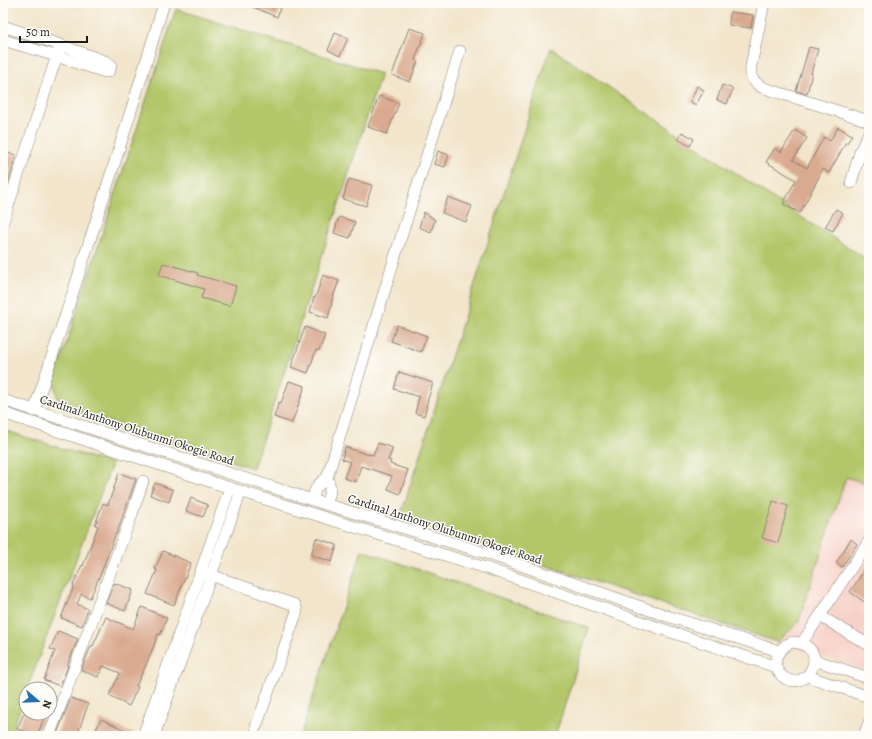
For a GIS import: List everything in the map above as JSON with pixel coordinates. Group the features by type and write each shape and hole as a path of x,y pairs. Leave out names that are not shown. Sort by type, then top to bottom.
{"street":[{"path":"34,411 140,84 164,3"},
{"path":"764,3 751,66 750,74 754,81 761,87 869,121"},
{"path":"3,26 107,62 111,65 110,69 108,72 105,72 3,40"},
{"path":"3,222 60,45"},
{"path":"326,504 330,493 330,485 327,478 460,51"},
{"path":"851,183 860,152 869,132"},
{"name":"Cardinal Anthony Olubunmi Okogie Road","path":"3,400 312,500 486,553 667,616 779,651"},
{"name":"Cardinal Anthony Olubunmi Okogie Road","path":"3,413 230,488 486,568 776,667 780,674 786,679 793,681 801,680 807,676 869,697"},
{"path":"312,500 315,489 320,482 327,478"},
{"path":"49,736 143,481"},
{"path":"154,736 206,573 230,488"},
{"path":"143,736 206,573 241,491"},
{"path":"802,643 869,542"},
{"path":"206,573 295,605 297,611 256,727"},
{"path":"820,616 869,645"},
{"path":"776,667 775,661 779,651 785,645 793,642 802,643 808,647 814,660 814,666 807,676"},
{"path":"814,660 869,678"},
{"path":"864,736 869,722"}],"shaded area":[{"path":"846,477 869,485 869,672 777,642 798,623"}],"green space":[{"path":"176,9 381,74 253,468 59,406 54,381"},
{"path":"551,48 792,211 869,261 869,485 846,477 798,623 777,642 400,517"},
{"path":"3,430 112,464 30,681 18,681 18,714 10,736 3,736"},
{"path":"362,550 589,628 555,736 300,736"}],"building":[{"path":"243,3 282,3 277,17"},
{"path":"730,12 753,15 751,28 729,25"},
{"path":"409,28 425,33 415,60 418,61 410,82 392,75"},
{"path":"335,33 348,38 340,56 328,50"},
{"path":"809,47 818,49 807,94 796,91"},
{"path":"722,85 733,89 727,104 717,100"},
{"path":"697,86 704,90 696,105 690,102"},
{"path":"379,96 399,103 387,134 368,127"},
{"path":"838,127 852,135 847,143 846,142 829,173 823,169 800,213 783,204 796,180 766,162 775,148 781,152 795,130 807,138 793,160 807,168 824,137 830,141"},
{"path":"682,132 694,139 690,146 678,139"},
{"path":"438,151 449,155 445,167 434,164"},
{"path":"7,153 16,155 4,196 3,165"},
{"path":"349,179 372,185 366,206 343,199"},
{"path":"448,197 472,206 466,222 442,213"},
{"path":"836,209 843,213 833,231 825,227"},
{"path":"424,212 435,220 431,232 419,227"},
{"path":"339,217 355,222 350,238 334,233"},
{"path":"163,263 198,273 197,275 236,286 230,306 201,298 204,289 159,275"},
{"path":"323,275 339,281 331,302 328,318 310,312"},
{"path":"397,325 427,336 421,352 391,341"},
{"path":"305,327 325,335 319,351 316,350 308,373 291,367"},
{"path":"399,372 433,383 424,416 415,413 419,397 394,389"},
{"path":"289,381 305,386 292,423 274,417"},
{"path":"378,443 393,448 388,460 391,461 390,464 408,470 400,494 388,489 392,476 361,466 356,482 344,478 350,462 342,459 345,447 373,455"},
{"path":"119,473 136,479 117,533 90,598 81,594 77,604 88,609 82,626 61,618 98,526 95,525 103,503 108,505"},
{"path":"155,483 173,490 169,502 150,495"},
{"path":"191,498 208,505 203,517 186,511"},
{"path":"773,501 788,506 778,543 762,538"},
{"path":"316,538 337,545 332,562 311,555"},
{"path":"851,539 857,544 842,567 836,563"},
{"path":"163,551 191,563 174,605 147,594 157,570 155,569"},
{"path":"869,563 869,605 850,592"},
{"path":"114,583 133,590 125,611 106,603"},
{"path":"142,607 167,618 160,635 158,634 136,686 138,687 129,706 109,696 120,673 103,666 98,677 81,670 106,617 133,629"},
{"path":"58,631 78,639 60,686 58,685 58,681 44,680 55,651 50,649"},
{"path":"71,698 88,704 77,736 56,736"},
{"path":"101,719 136,735 136,736 93,736"},
{"path":"20,721 43,721 37,736 17,729"}]}
